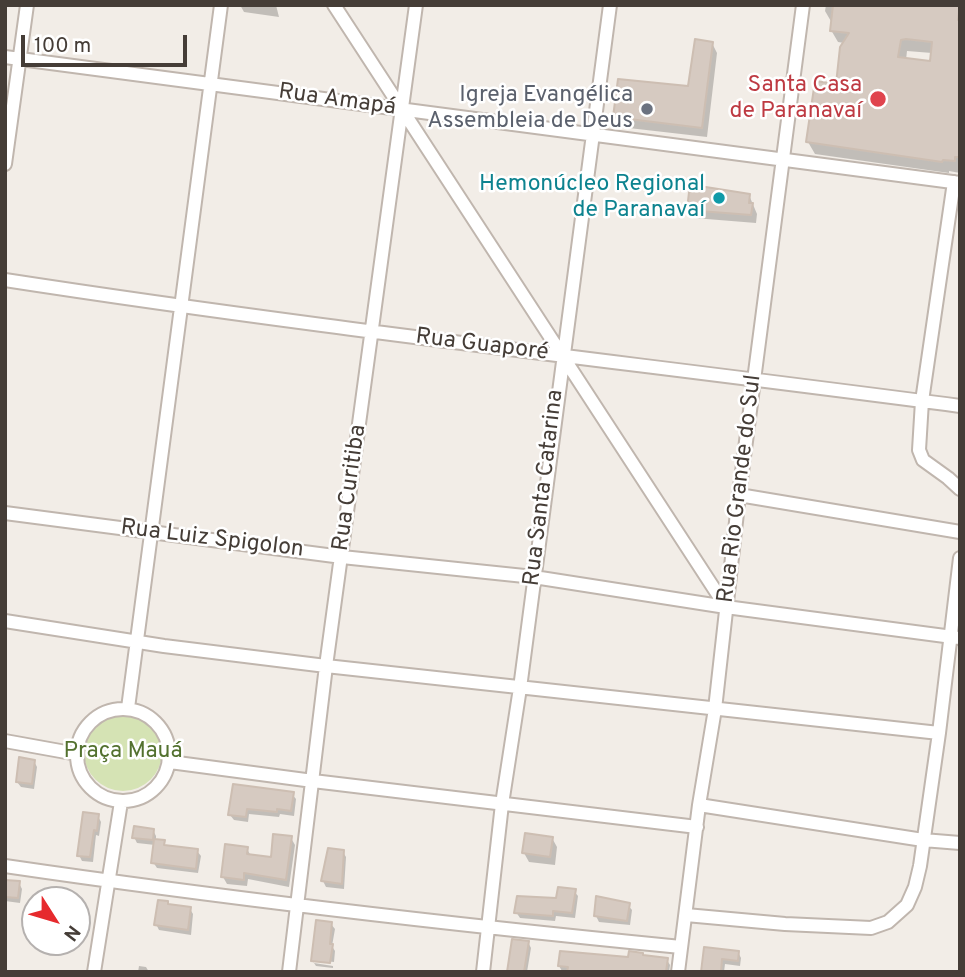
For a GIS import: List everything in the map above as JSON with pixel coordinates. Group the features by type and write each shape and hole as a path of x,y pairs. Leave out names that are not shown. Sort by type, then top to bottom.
{"street":[{"path":"5,164 27,5"},
{"path":"128,708 221,5"},
{"path":"334,5 726,607"},
{"name":"Rua Curitiba","path":"289,972 326,666 416,5"},
{"name":"Rua Santa Catarina","path":"484,972 502,804 520,688 610,5"},
{"name":"Rua Rio Grande do Sul","path":"678,972 696,827 715,709 738,495 803,5"},
{"name":"Rua Amapá","path":"5,57 957,183"},
{"path":"957,183 922,401 919,450 923,460 960,489"},
{"name":"Rua Guaporé","path":"5,280 181,308 960,406"},
{"path":"738,495 960,532"},
{"name":"Rua Luiz Spigolon","path":"5,513 342,557 534,577 726,607 955,637"},
{"path":"686,915 785,925 871,928 896,916 907,905 915,887 955,637 960,558"},
{"path":"5,621 136,642 326,666 939,733"},
{"path":"128,708 151,717 160,726 170,749 170,762 158,787 135,801 121,802 98,795 89,787 82,777 77,754 80,739 87,726 99,716 128,708"},
{"path":"5,741 77,754"},
{"path":"170,762 696,827"},
{"path":"94,972 121,802"},
{"path":"699,806 923,840 960,843"},
{"path":"5,866 297,906 489,929 681,947"}],"green space":[{"name":"Praça Mauá","path":"123,713 138,716 151,724 159,737 162,752 159,767 151,780 138,788 123,791 108,788 95,780 87,767 84,752 87,737 95,724 108,716"}],"building":[{"name":"Santa Casa de Paranavaí","path":"833,5 960,5 960,157 955,157 955,161 942,162 806,142 815,81 836,84 840,47 849,33 830,31","holes":["901,40 932,42 930,61 898,57"]},
{"path":"695,39 713,42 702,128 613,117 618,79 688,86"},
{"name":"Hemonúcleo Regional de Paranavaí","path":"693,185 750,194 749,203 753,203 751,215 687,210 689,192 692,192"},
{"path":"19,757 35,760 32,784 16,782"},
{"path":"233,784 294,792 291,811 247,809 246,817 228,815"},
{"path":"83,812 99,814 90,857 77,856"},
{"path":"134,826 154,829 153,840 132,838"},
{"path":"525,833 553,837 550,857 522,853"},
{"path":"273,834 292,836 286,880 244,873 244,880 221,877 225,844 248,847 247,854 271,857"},
{"path":"154,839 165,840 164,845 198,849 196,869 151,863"},
{"path":"328,848 344,850 342,884 321,881"},
{"path":"5,880 20,881 18,898 5,897"},
{"path":"558,887 576,889 572,913 553,911 553,916 514,913 517,896 556,898"},
{"path":"596,896 630,903 627,921 594,916"},
{"path":"158,900 191,907 188,930 154,925"},
{"path":"316,920 332,922 330,963 311,961"},
{"path":"512,939 529,941 524,972 507,972"},
{"path":"704,947 739,951 738,961 722,959 721,972 701,972"},
{"path":"560,951 628,957 629,951 668,958 666,972 567,972 568,967 558,966"}],"place":[{"name":"Santa Casa de Paranavaí","path":"878,99"},
{"name":"Igreja Evangélica Assembleia de Deus","path":"647,109"},
{"name":"Hemonúcleo Regional de Paranavaí","path":"719,198"}]}
